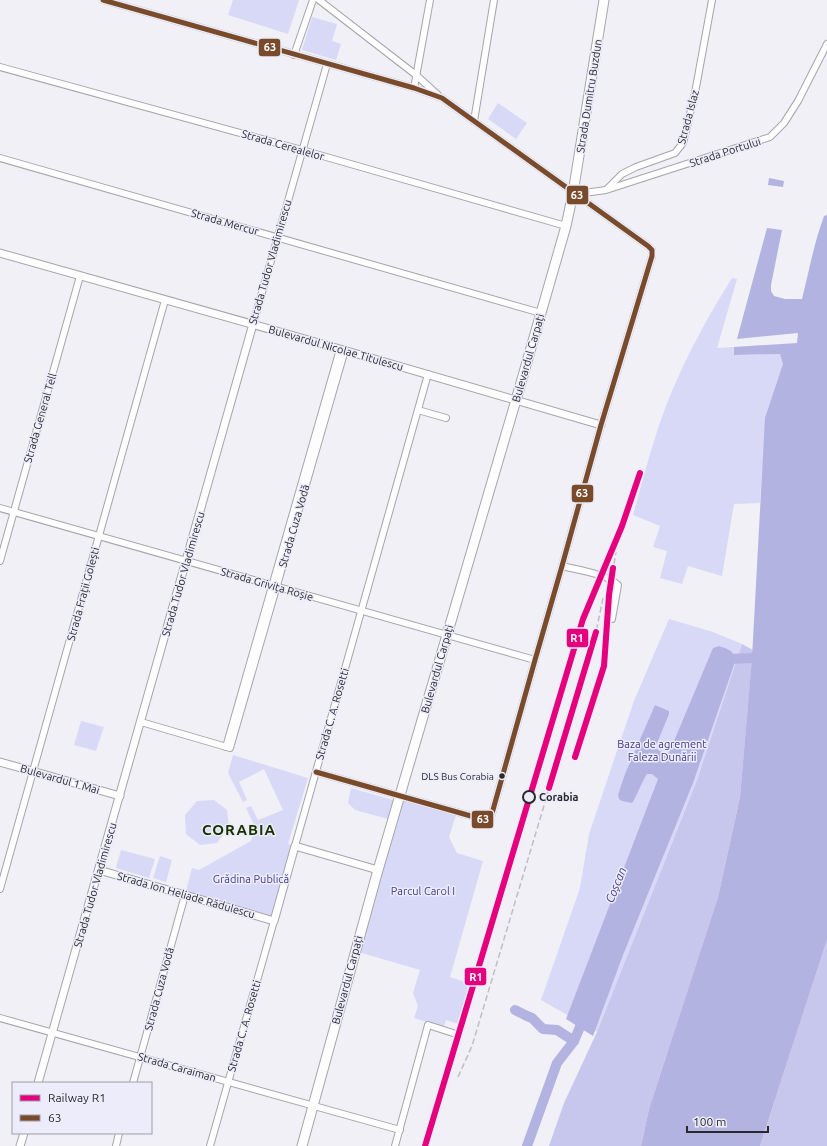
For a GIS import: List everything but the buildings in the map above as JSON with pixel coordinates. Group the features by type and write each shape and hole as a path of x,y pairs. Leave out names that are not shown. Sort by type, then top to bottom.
{"main road":[{"name":"Strada Dumitru Buzdun","path":"573,193 604,0"},
{"name":"Bulevardul Carpați","path":"302,1146 378,870 516,400 566,226 573,193"}],"street":[{"path":"103,0 414,88 442,98"},
{"path":"294,55 313,0"},
{"path":"316,772 485,820 488,820 491,817 601,425 652,256 652,250 648,246 442,98 416,75 319,0"},
{"path":"414,88 430,0"},
{"path":"474,121 494,0"},
{"name":"Strada Islaz","path":"606,190 622,174 636,167 675,153 683,143 695,93 712,0"},
{"name":"Strada Portului","path":"573,193 584,194 606,190 770,137 784,123 798,101 827,44"},
{"name":"Strada Tudor Vladimirescu","path":"38,1082 327,64"},
{"name":"Strada Cerealelor","path":"0,67 302,150 566,226"},
{"name":"Strada Mercur","path":"0,158 541,313"},
{"name":"Bulevardul Nicolae Titulescu","path":"0,253 428,374 601,425"},
{"name":"Strada General Tell","path":"0,560 80,276"},
{"name":"Strada Frații Golești","path":"0,889 165,300"},
{"name":"Strada Cuza Vodă","path":"141,722 228,747 342,350"},
{"name":"Strada C. A. Rosetti","path":"210,1146 428,374"},
{"path":"418,410 446,418"},
{"name":"Strada Grivița Roșie","path":"0,508 535,660"},
{"path":"562,566 594,574 614,581 618,585 612,619"},
{"name":"Bulevardul 1 Mai","path":"0,762 120,796"},
{"path":"295,846 378,870"},
{"name":"Strada Ion Heliade Rădulescu","path":"99,870 274,921"},
{"name":"Strada Cuza Vodă","path":"133,1082 185,895"},
{"name":"Strada Caraiman","path":"0,1018 400,1130"},
{"path":"395,1146 428,1025 453,1033"},
{"path":"20,1146 24,1134"},
{"path":"116,1146 119,1134"}],"green space":[{"path":"233,0 299,0 288,34 228,15"},
{"path":"312,17 337,24 332,41 341,44 336,60 302,50"},
{"path":"498,103 527,123 516,139 488,119"},
{"path":"732,278 737,279 717,348 734,347 734,355 780,354 785,366 762,470 760,503 734,504 722,576 688,566 682,584 660,578 667,551 653,547 660,526 633,515 654,441 669,398 698,337"},
{"name":"Baza de agrement Faleza Dunării","path":"669,619 713,632 742,644 697,780 597,1032 541,1000 580,888 589,834 634,701"},
{"path":"81,721 104,727 96,751 74,745"},
{"name":"Grădina Publică","path":"233,755 308,778 288,844 295,846 274,921 185,895 192,868 199,870 251,841 255,827 246,808 251,806 258,820 283,810 264,769 239,782 247,800 243,802 228,773"},
{"path":"351,788 393,800 388,819 355,810 348,803"},
{"name":"Parcul Carol I","path":"400,796 457,812 449,837 457,853 483,861 450,977 471,984 459,1024 446,1020 444,1027 414,1018 418,1006 413,993 420,970 355,951"},
{"path":"214,800 227,810 229,827 217,843 200,845 186,834 185,815 197,801"},
{"path":"121,850 155,859 149,878 116,868"},
{"path":"160,856 172,860 166,882 153,878"}],"shaded area":[{"path":"769,178 784,181 783,187 768,185"},
{"path":"827,215 827,940 760,1146 641,1146 649,1109 718,897 740,797 752,658 765,418 783,364 780,354 734,355 734,347 797,343 798,333 737,339 767,228 782,230 771,291 774,296 785,299 802,299 817,236 824,216"},
{"path":"742,644 753,650 740,797 718,897 649,1109 641,1146 549,1146 564,1103 597,1032 697,780"},
{"path":"719,646 732,652 735,662 693,783 623,955 593,1036 566,1019 658,779 652,774 647,774 632,803 622,801 619,799 618,795 625,774 655,705 669,711 669,714 655,748 663,753 669,753 713,648"},
{"path":"827,940 827,1146 760,1146"}],"waterway":[{"name":"Coșcan","path":"722,663 729,659 752,658"},
{"path":"515,1010 532,1018 543,1029 557,1030 574,1041"},
{"name":"Coșcan","path":"527,1146 557,1063 574,1041 585,1015"}],"railway":[{"path":"529,800 583,619 622,526 640,473"},
{"path":"575,757 604,666 609,595 616,552"},
{"path":"458,1077 472,1046 596,632 603,598"}],"rail line":[{"name":"R1","path":"425,1146 583,619 622,526 640,473"},
{"name":"R1","path":"575,757 604,666 609,595 613,568"},
{"name":"R1","path":"549,788 596,632"}],"transit line":[{"name":"63","path":"103,0 414,88 442,98 652,250 652,256 601,425 491,817 488,820 485,820 316,772"}],"place":[{"name":"DLS Bus Corabia","path":"502,776"},
{"name":"Corabia","path":"529,797"}],"district":[{"name":"CORABIA","path":"239,830"}]}
